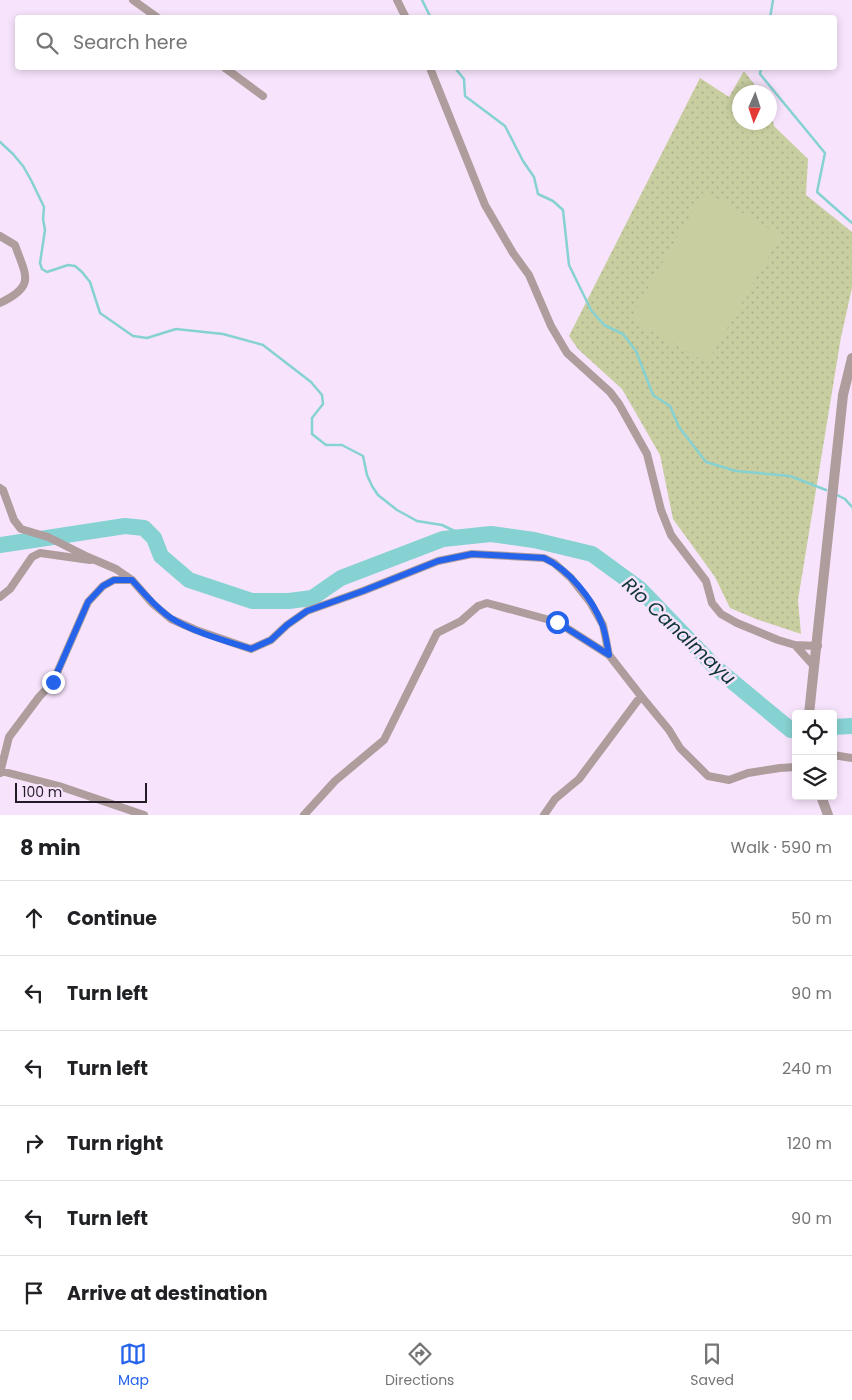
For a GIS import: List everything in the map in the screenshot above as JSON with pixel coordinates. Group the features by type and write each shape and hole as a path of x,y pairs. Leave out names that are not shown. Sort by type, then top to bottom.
{"street":[{"path":"133,0 154,15"},
{"path":"397,0 404,15"},
{"path":"228,70 263,96"},
{"path":"431,70 485,205 513,253 529,275 551,326 567,353 610,392 619,404 647,454 662,510 671,535 706,582 712,604 721,614 778,640 818,646"},
{"path":"0,236 15,244 26,276 25,284 15,296 0,303"},
{"path":"809,710 812,678 818,646 843,395 852,358"},
{"path":"0,488 3,490 14,520 21,529 48,537 116,569 132,580 153,604 172,619 204,633 251,649 271,640 287,625 307,611 438,561 472,554 544,558 554,563 571,578 590,602 602,625 609,655"},
{"path":"0,597 10,589 32,557 40,553 97,561"},
{"path":"132,580 114,580 103,586 88,602 53,682 39,697 9,737 0,772 59,786 144,815"},
{"path":"304,815 335,781 384,740 437,634 461,621 478,606 487,603 557,622 609,655 670,730 680,748 708,776 729,780 748,773 792,767"},
{"path":"795,644 814,666"},
{"path":"544,815 555,799 579,779 641,696"},
{"path":"837,756 852,758"},
{"path":"822,800 828,815"}],"green space":[{"path":"744,71 755,85 736,85"},
{"path":"700,78 729,97 732,92 732,130 777,129 808,159 806,195 852,232 852,288 841,337 798,600 801,634 730,608 715,577 673,519 660,455 622,389 578,349 569,336"},
{"path":"704,191 781,235 707,363 630,319"}],"waterway":[{"path":"422,0 430,15"},
{"path":"770,15 773,0"},
{"path":"457,70 464,79 465,96 505,126 523,161 534,177 538,194 553,201 563,210 569,265 591,310 604,325 623,334 636,351 653,395 670,406 679,427 706,462 736,471 790,476 826,490"},
{"path":"761,70 760,74 825,153 817,192 852,223"},
{"path":"0,142 23,166 44,207 43,219 45,230 40,263 42,269 47,272 68,265 75,266 90,282 100,313 133,336 147,338 176,329 223,334 263,345 311,382 322,395 323,404 312,418 312,434 326,445 342,445 363,456 367,475 372,486 378,495 397,510 417,521 442,525 465,536"},
{"path":"835,494 845,499 852,507"},
{"name":"Rio Canalmayu","path":"0,545 125,526 144,528 154,538 161,556 189,580 252,601 289,601 312,598 341,578 443,539 491,534 534,540 592,554 640,589 716,668 792,730"},
{"name":"Rio Canalmayu","path":"837,727 852,726"}],"route":[{"path":"53,682 88,602 103,586 114,580 132,580 153,604 172,619 196,630 251,649 271,640 287,625 307,611 438,561 472,554 513,555 544,558 554,563 571,578 590,602 602,625 609,655 557,622"}]}
